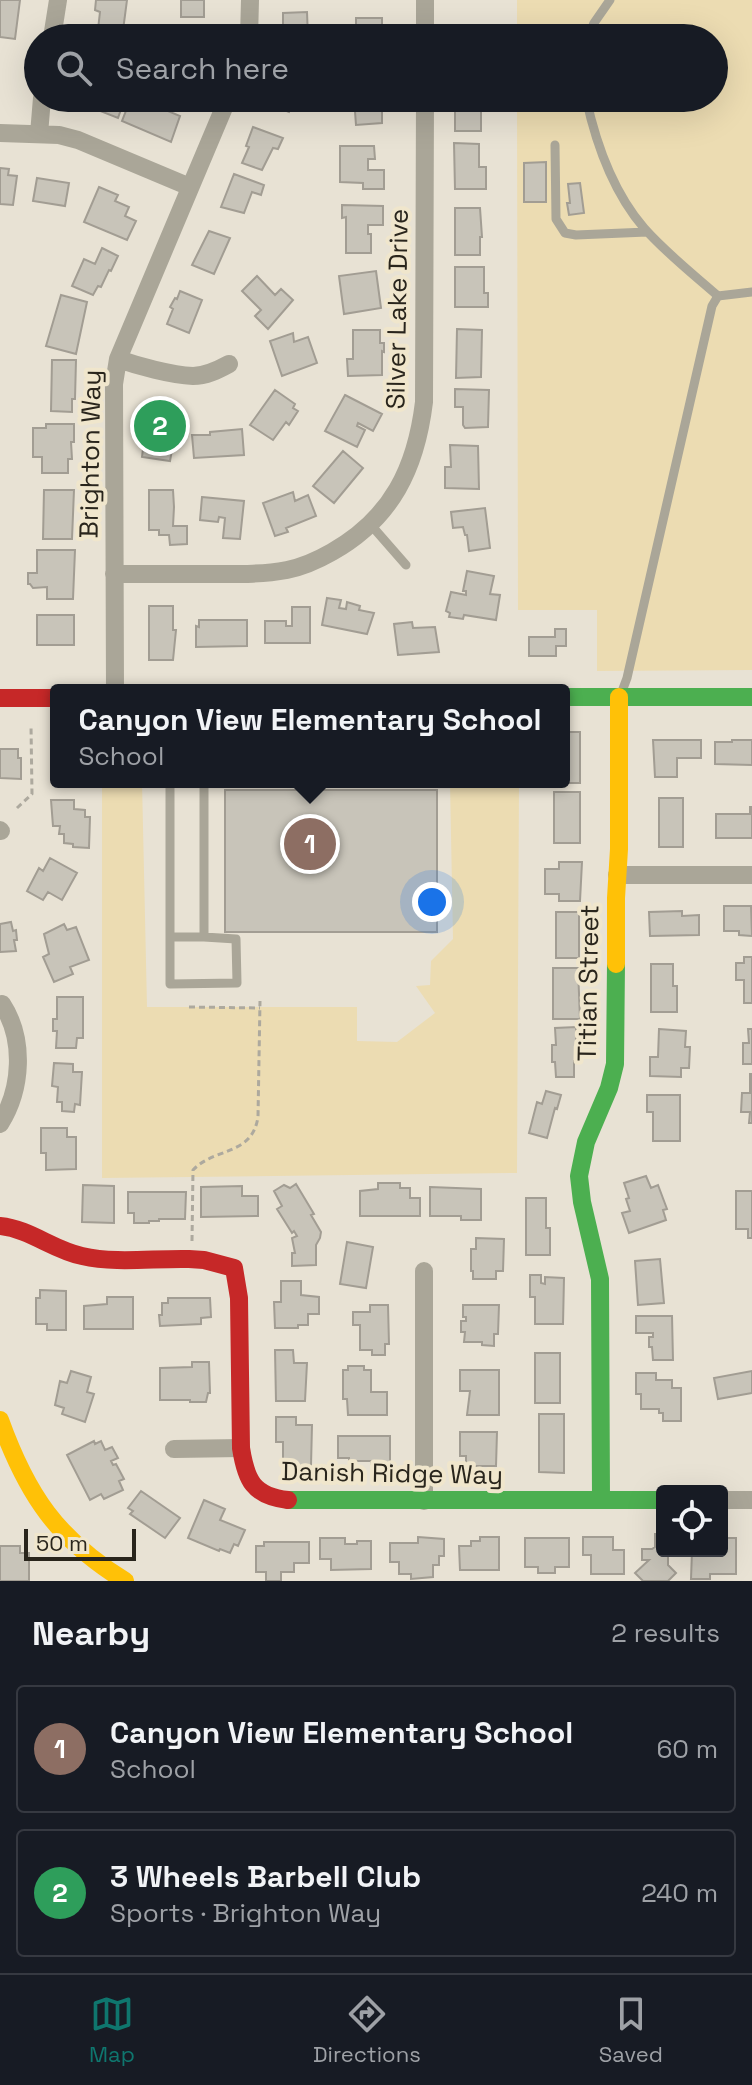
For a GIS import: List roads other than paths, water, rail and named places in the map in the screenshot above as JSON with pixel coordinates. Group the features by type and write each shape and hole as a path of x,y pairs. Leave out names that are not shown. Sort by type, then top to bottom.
{"street":[{"path":"54,24 58,0"},
{"path":"249,24 250,0"},
{"path":"425,0 425,24"},
{"path":"39,134 41,112"},
{"name":"Brighton Way","path":"115,684 114,384 118,359 222,112"},
{"name":"Silver Lake Drive","path":"114,574 257,574 290,569 320,559 348,543 371,525 394,497 410,466 420,434 424,402 425,112"},
{"path":"0,133 59,135 78,140 190,187"},
{"path":"118,359 137,366 194,376 214,372 229,364"},
{"path":"570,697 752,697"},
{"name":"Titian Street","path":"601,1500 600,1279 580,1198 579,1173 582,1149 610,1086 615,1064 619,697"},
{"path":"0,698 50,698"},
{"path":"617,875 752,875"},
{"path":"0,1124 13,1099 17,1082 16,1037 11,1018 2,1004"},
{"name":"Danish Ridge Way","path":"0,1226 13,1226 56,1249 81,1257 202,1260 234,1268 239,1298 243,1471 252,1487 264,1495 278,1500 656,1500"},
{"path":"424,1271 424,1501"},
{"path":"0,1420 26,1485 44,1513 75,1546 102,1568 125,1581"},
{"path":"174,1449 241,1448"},
{"path":"728,1500 752,1500"}],"lane":[{"path":"594,24 610,0"},
{"path":"590,112 605,162 623,200 647,232 718,296"},
{"path":"555,145 556,219 565,233 647,232"},
{"path":"619,697 627,678 713,302 718,296 752,292"},
{"path":"371,525 406,565"},
{"path":"170,788 170,937 170,984 237,983 236,939 170,937"},
{"path":"204,788 204,937"}],"place":[{"name":"3 Wheels Barbell Club","path":"160,426"},
{"name":"Canyon View Elementary School","path":"310,844"}]}
